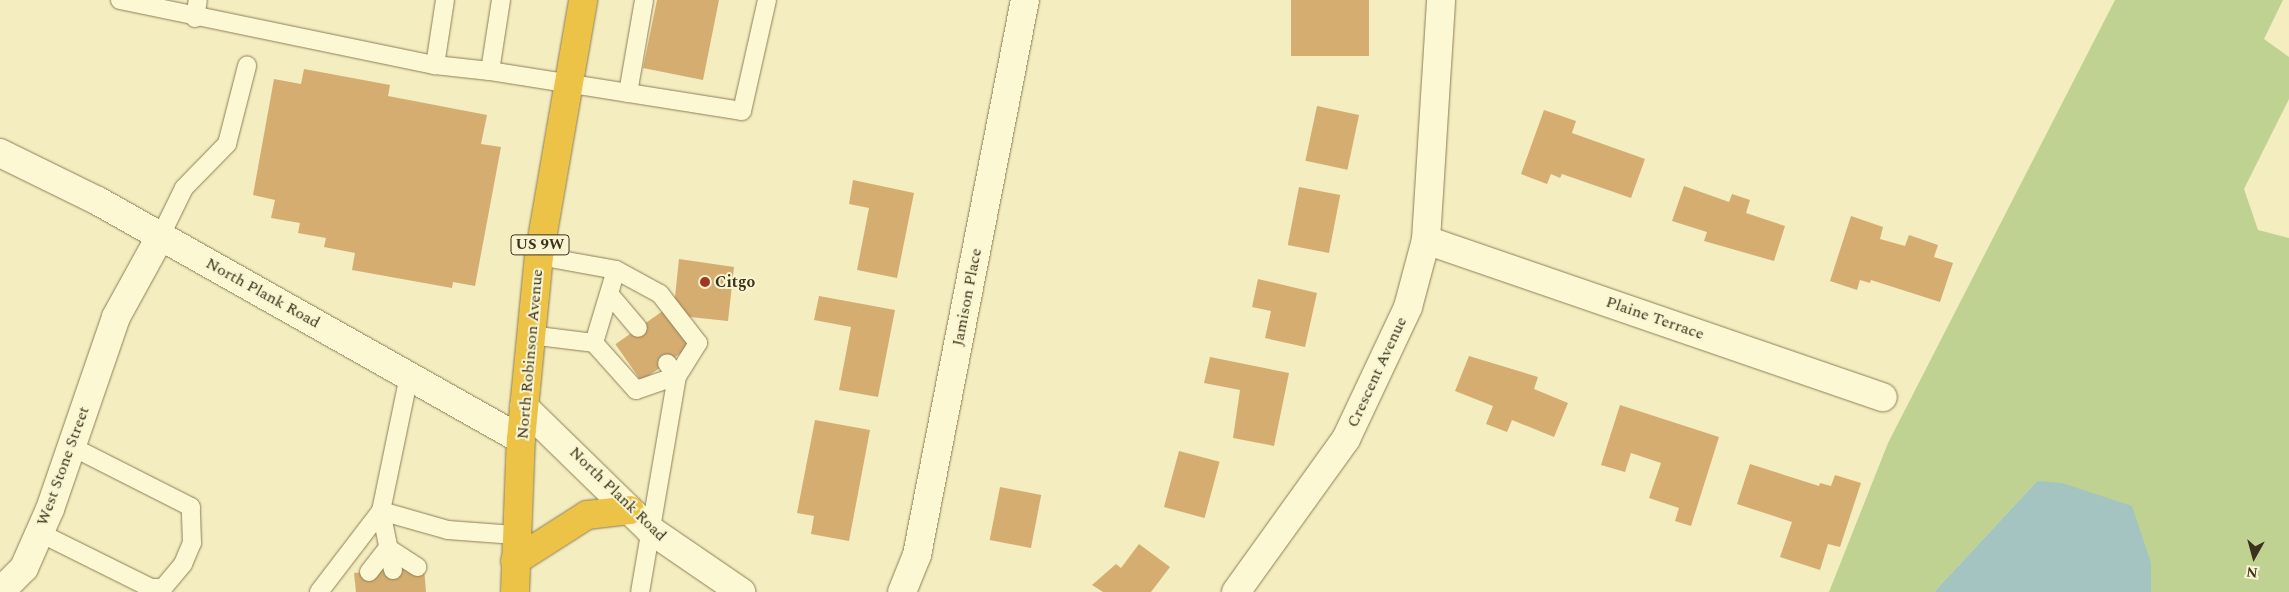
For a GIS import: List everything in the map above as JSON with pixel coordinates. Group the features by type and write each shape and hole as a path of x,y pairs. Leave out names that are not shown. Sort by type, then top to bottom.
{"highway":[{"name":"North Robinson Avenue","path":"515,592 515,548 524,407 539,256 567,83 583,0"},
{"path":"515,548 587,516 640,519"}],"street":[{"name":"Jamison Place","path":"902,592 917,555 1025,0"},
{"name":"Crescent Avenue","path":"1236,592 1346,438 1408,307 1426,240 1441,0"},
{"name":"North Plank Road","path":"0,153 161,235 522,439"},
{"name":"West Stone Street","path":"0,592 24,568 40,532 110,331 161,235"},
{"name":"Plaine Terrace","path":"1426,240 1883,397"},
{"name":"North Plank Road","path":"524,407 640,519 741,592"}],"lane":[{"path":"120,0 195,18 435,65 490,71 742,111 767,0"},
{"path":"195,18 198,0"},
{"path":"435,65 445,0"},
{"path":"490,71 501,0"},
{"path":"628,93 644,0"},
{"path":"161,235 184,188 227,144 247,66"},
{"path":"530,335 594,343 636,390 672,370 698,343 660,294 616,270 539,256"},
{"path":"594,343 616,270"},
{"path":"610,295 638,328"},
{"path":"640,592 640,519 672,370"},
{"path":"394,570 381,511 409,376"},
{"path":"40,532 154,590 163,588 183,564 192,542 191,507 71,446"},
{"path":"381,511 515,548"},
{"path":"318,592 381,511"},
{"path":"388,548 417,568"},
{"path":"369,572 388,548"}],"green space":[{"path":"2115,0 2283,0 2264,39 2289,57 2289,99 2244,189 2258,230 2289,238 2289,592 2151,592 2151,563 2037,481 1934,592 1829,592 1888,443"}],"water":[{"path":"2037,481 2062,483 2132,506 2151,563 2151,592 1934,592"}],"building":[{"path":"657,0 719,0 703,80 643,68"},
{"path":"1291,0 1369,0 1369,56 1291,56"},
{"path":"304,69 390,85 388,96 487,115 481,144 501,147 475,286 453,282 452,288 352,270 355,253 324,247 326,238 298,233 300,223 271,218 275,200 253,195 274,79 301,84"},
{"path":"1317,106 1359,115 1347,170 1305,161"},
{"path":"1544,110 1576,121 1572,133 1645,159 1631,198 1562,174 1560,178 1551,174 1547,184 1521,174"},
{"path":"853,180 914,193 897,278 857,270 869,208 849,204"},
{"path":"1684,186 1729,202 1732,194 1750,200 1746,213 1785,226 1774,261 1704,241 1707,232 1672,221"},
{"path":"1299,187 1340,195 1329,253 1288,245"},
{"path":"1851,216 1883,227 1880,239 1905,246 1909,235 1938,245 1934,257 1953,263 1940,302 1871,280 1870,283 1860,280 1857,290 1830,281"},
{"name":"Citgo","path":"679,259 734,267 728,321 690,317 683,322 669,302 675,297"},
{"path":"1258,279 1317,293 1305,347 1265,338 1271,311 1252,307"},
{"path":"819,296 895,310 878,397 839,390 851,327 814,320"},
{"path":"667,308 693,345 641,381 615,344"},
{"path":"1469,356 1538,377 1534,389 1568,403 1554,437 1512,420 1507,432 1486,424 1493,406 1455,391"},
{"path":"1210,357 1289,373 1274,446 1233,438 1240,390 1204,383"},
{"path":"1620,405 1719,437 1691,526 1675,521 1679,508 1649,498 1661,463 1631,453 1625,472 1601,465"},
{"path":"815,420 870,430 849,541 811,534 814,516 797,513"},
{"path":"1179,451 1220,462 1205,518 1164,507"},
{"path":"1750,464 1819,486 1820,483 1831,486 1835,475 1861,483 1840,547 1828,544 1820,570 1780,557 1792,522 1737,504"},
{"path":"1000,487 1041,495 1031,548 990,540"},
{"path":"1139,544 1170,567 1151,592 1103,592 1092,585 1116,564 1121,568"},
{"path":"424,567 426,592 356,592 354,573"}],"place":[{"name":"Citgo","path":"705,282"}]}
